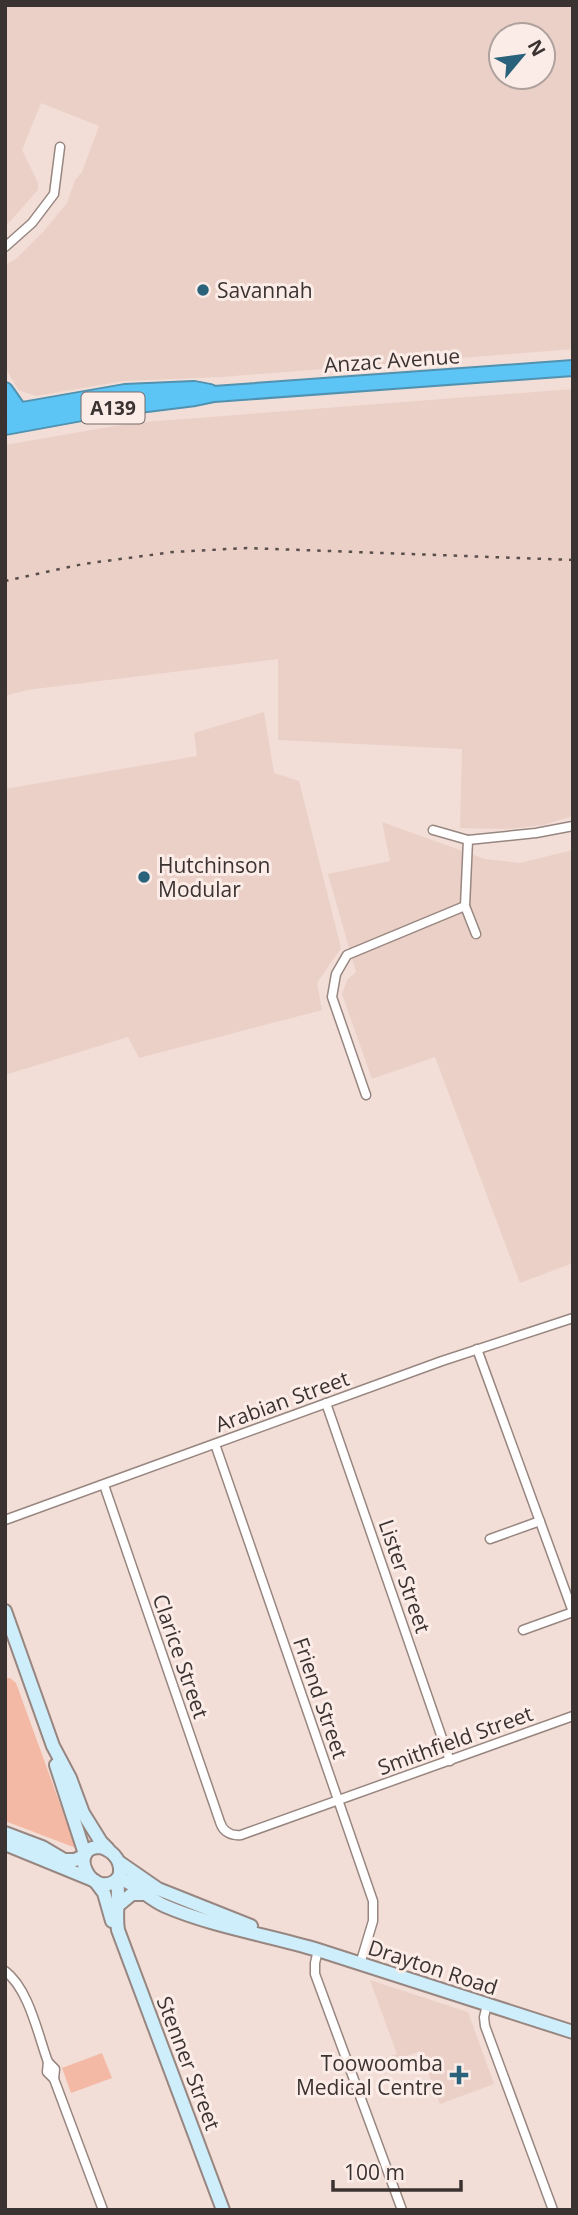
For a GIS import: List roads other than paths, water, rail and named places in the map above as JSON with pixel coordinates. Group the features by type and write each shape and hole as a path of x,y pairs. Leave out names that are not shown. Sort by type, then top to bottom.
{"highway":[{"name":"Anzac Avenue","path":"9,417 155,389 194,389 214,394 573,368"},
{"path":"5,390 9,417"}],"main road":[{"path":"5,1611 11,1643 53,1746 70,1778 83,1813 101,1842 119,1862 118,1878 106,1884 5,1844"},
{"path":"53,1746 64,1791 85,1855 85,1868 94,1880"},
{"path":"5,1833 42,1847 64,1860 75,1860 97,1846 108,1849"},
{"name":"Drayton Road","path":"119,1862 158,1889 281,1939"},
{"name":"Drayton Road","path":"118,1878 136,1885 172,1909 240,1931 318,1950 573,2032"},
{"name":"Stenner Street","path":"118,1878 118,1930"},
{"name":"Stenner Street","path":"94,1880 104,1893 110,1915 118,1930 223,2210"},
{"path":"116,1907 132,1894 146,1894"}],"street":[{"path":"6,245 32,223 54,194 60,147"},
{"path":"433,830 468,840 573,826"},
{"path":"468,840 465,906 476,934"},
{"path":"366,1094 332,997 336,974 347,955 465,906"},
{"name":"Arabian Street","path":"5,1520 477,1349 572,1320"},
{"path":"477,1349 573,1612 523,1630"},
{"name":"Lister Street","path":"326,1404 450,1760"},
{"name":"Friend Street","path":"215,1444 374,1907 373,1921 359,1964"},
{"name":"Clarice Street","path":"104,1485 219,1822 230,1834"},
{"path":"490,1539 540,1521"},
{"name":"Smithfield Street","path":"230,1834 241,1835 573,1716"},
{"path":"318,1950 315,1974 402,2210"},
{"path":"5,1971 23,1993 48,2062 47,2072 54,2079 103,2210"},
{"path":"487,2005 485,2026 553,2210"}],"railway":[{"path":"5,581 83,564 173,552 247,548 573,560"}],"place":[{"name":"Savannah","path":"203,290"},
{"name":"Hutchinson Modular","path":"144,877"},
{"name":"Toowoomba Medical Centre","path":"459,2075"}]}
